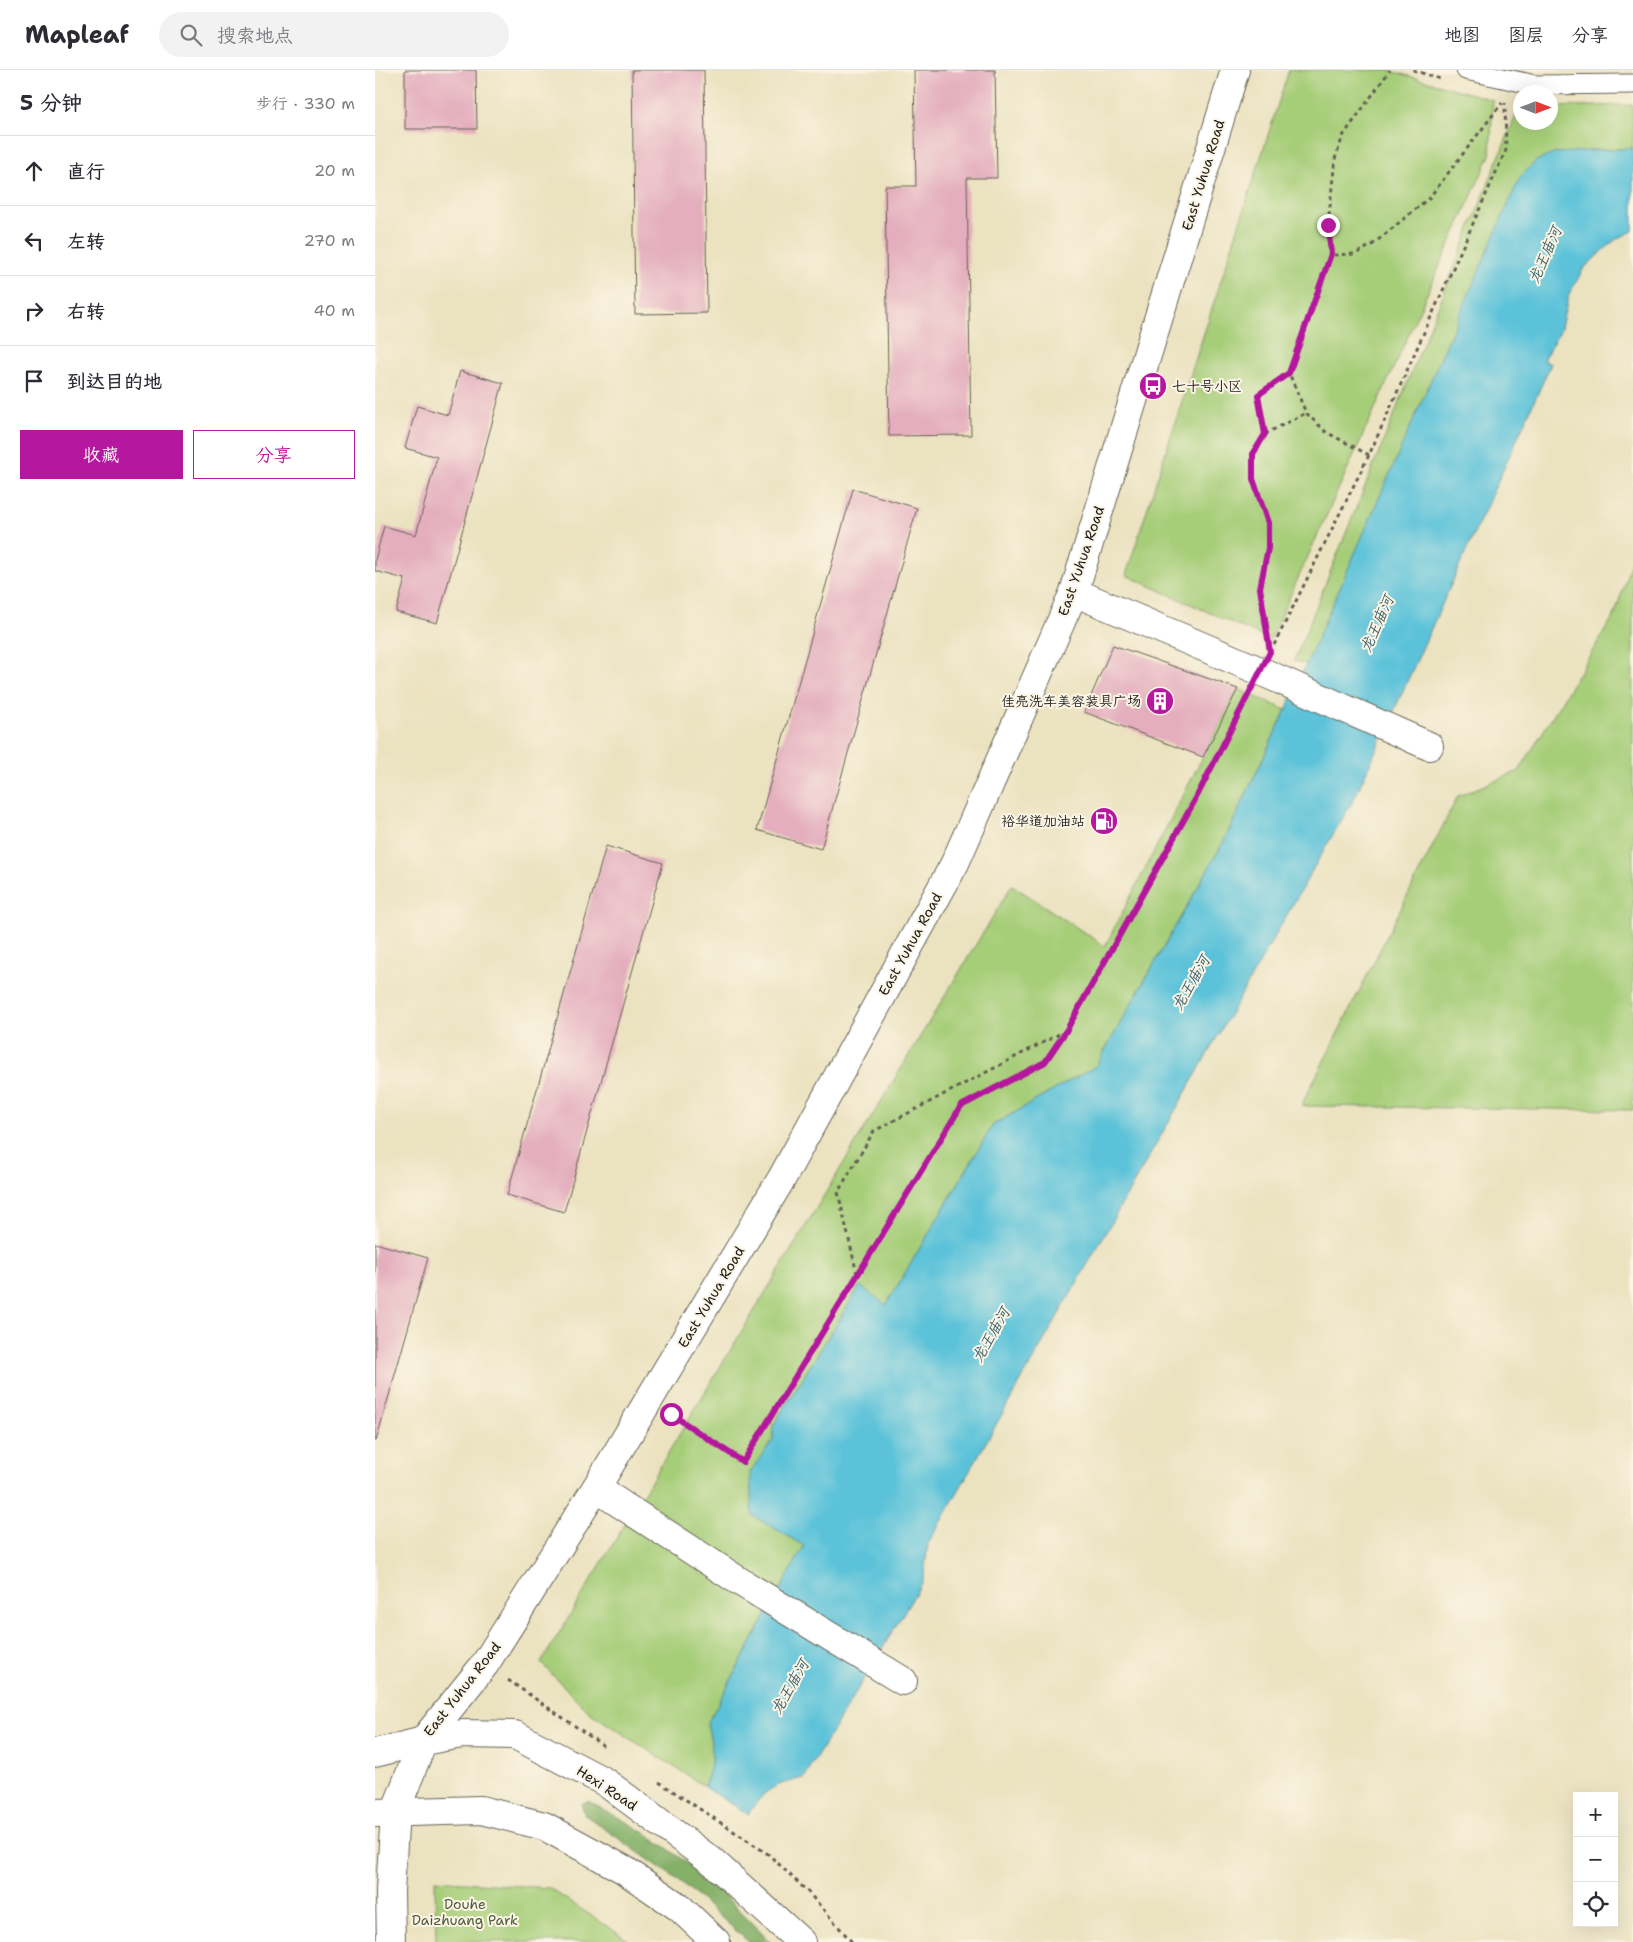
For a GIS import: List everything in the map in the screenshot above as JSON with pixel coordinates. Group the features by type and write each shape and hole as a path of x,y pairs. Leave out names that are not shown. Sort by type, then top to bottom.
{"street":[{"name":"East Yuhua Road","path":"391,1942 385,1813 423,1741 485,1664 596,1488 782,1178 955,863 1074,592 1235,70"},
{"path":"1074,592 1267,674 1429,746"},
{"path":"596,1488 739,1581 903,1680"},
{"name":"Hexi Road","path":"375,1753 462,1734 515,1735 605,1782 713,1862 801,1942"},
{"path":"385,1813 481,1810 544,1826 623,1869 680,1908 716,1942"}],"lane":[{"path":"1466,70 1535,85 1633,84"}],"path":[{"path":"1265,434 1258,395 1289,373 1331,254 1328,225 1335,159 1343,136 1390,70"},
{"path":"1413,70 1450,82"},
{"path":"1306,412 1265,434 1253,454 1253,479 1268,523 1268,548 1260,588 1270,652 1369,455 1506,150 1505,99 1429,198 1372,245 1355,254 1331,254"},
{"path":"1289,373 1306,412 1326,432 1369,455"},
{"path":"671,1414 743,1462 961,1106 1045,1062 1066,1031 1195,800 1248,696"},
{"path":"857,1274 838,1192 874,1132 1066,1031"}],"green space":[{"path":"1289,70 1388,70 1493,100 1490,155 1270,640 1126,575"},
{"path":"1633,105 1633,148 1589,150 1306,664 1294,661 1513,123 1513,130 1558,130 1558,107"},
{"path":"1633,556 1633,1110 1301,1106 1458,796 1519,771 1615,614"},
{"path":"1238,689 1286,710 1224,841 1096,1066 993,1125 886,1306 860,1286 773,1426 773,1440 804,1546 707,1724 712,1756 710,1770 704,1786 589,1712 541,1663 1012,885 1105,946"},
{"path":"588,1801 641,1830 673,1852 717,1888 771,1942 749,1942 682,1883 585,1815 581,1804"},
{"name":"Douhe Daizhuang Park","path":"435,1880 549,1888 631,1942 436,1942"}],"water":[{"name":"龙王庙河","path":"1633,148 1633,231 1615,240 1584,268 1569,294 1560,331 1543,360 1551,364 1354,799 928,1544 923,1581 804,1778 771,1789 760,1798 748,1814 704,1787 710,1770 712,1756 707,1724 804,1546 752,1515 750,1472 773,1440 773,1426 860,1286 886,1305 993,1125 1096,1066 1224,841 1286,710 1520,177 1536,161 1556,153"}],"building":[{"path":"405,70 476,70 477,129 405,129"},
{"path":"632,70 704,70 707,313 635,314"},
{"path":"914,70 995,70 997,178 967,178 971,435 889,436 885,186 916,186"},
{"path":"460,371 503,383 437,623 396,612 405,579 375,571 375,560 384,526 416,535 437,457 405,448 417,406 448,415"},
{"path":"853,489 917,508 821,849 757,830"},
{"name":"佳亮洗车美容装具广场","path":"1113,645 1238,689 1203,757 1084,712"},
{"path":"606,846 663,863 564,1212 507,1195"},
{"path":"375,1243 428,1258 376,1441 375,1441"}],"place":[{"name":"七十号小区","path":"1153,386"},
{"name":"佳亮洗车美容装具广场","path":"1160,701"},
{"name":"裕华道加油站","path":"1104,821"}],"route":[{"path":"671,1414 743,1462 961,1106 1045,1062 1066,1031 1195,800 1270,652 1260,588 1268,548 1268,523 1253,479 1253,454 1265,434 1258,395 1289,373 1331,254 1328,225"}]}
